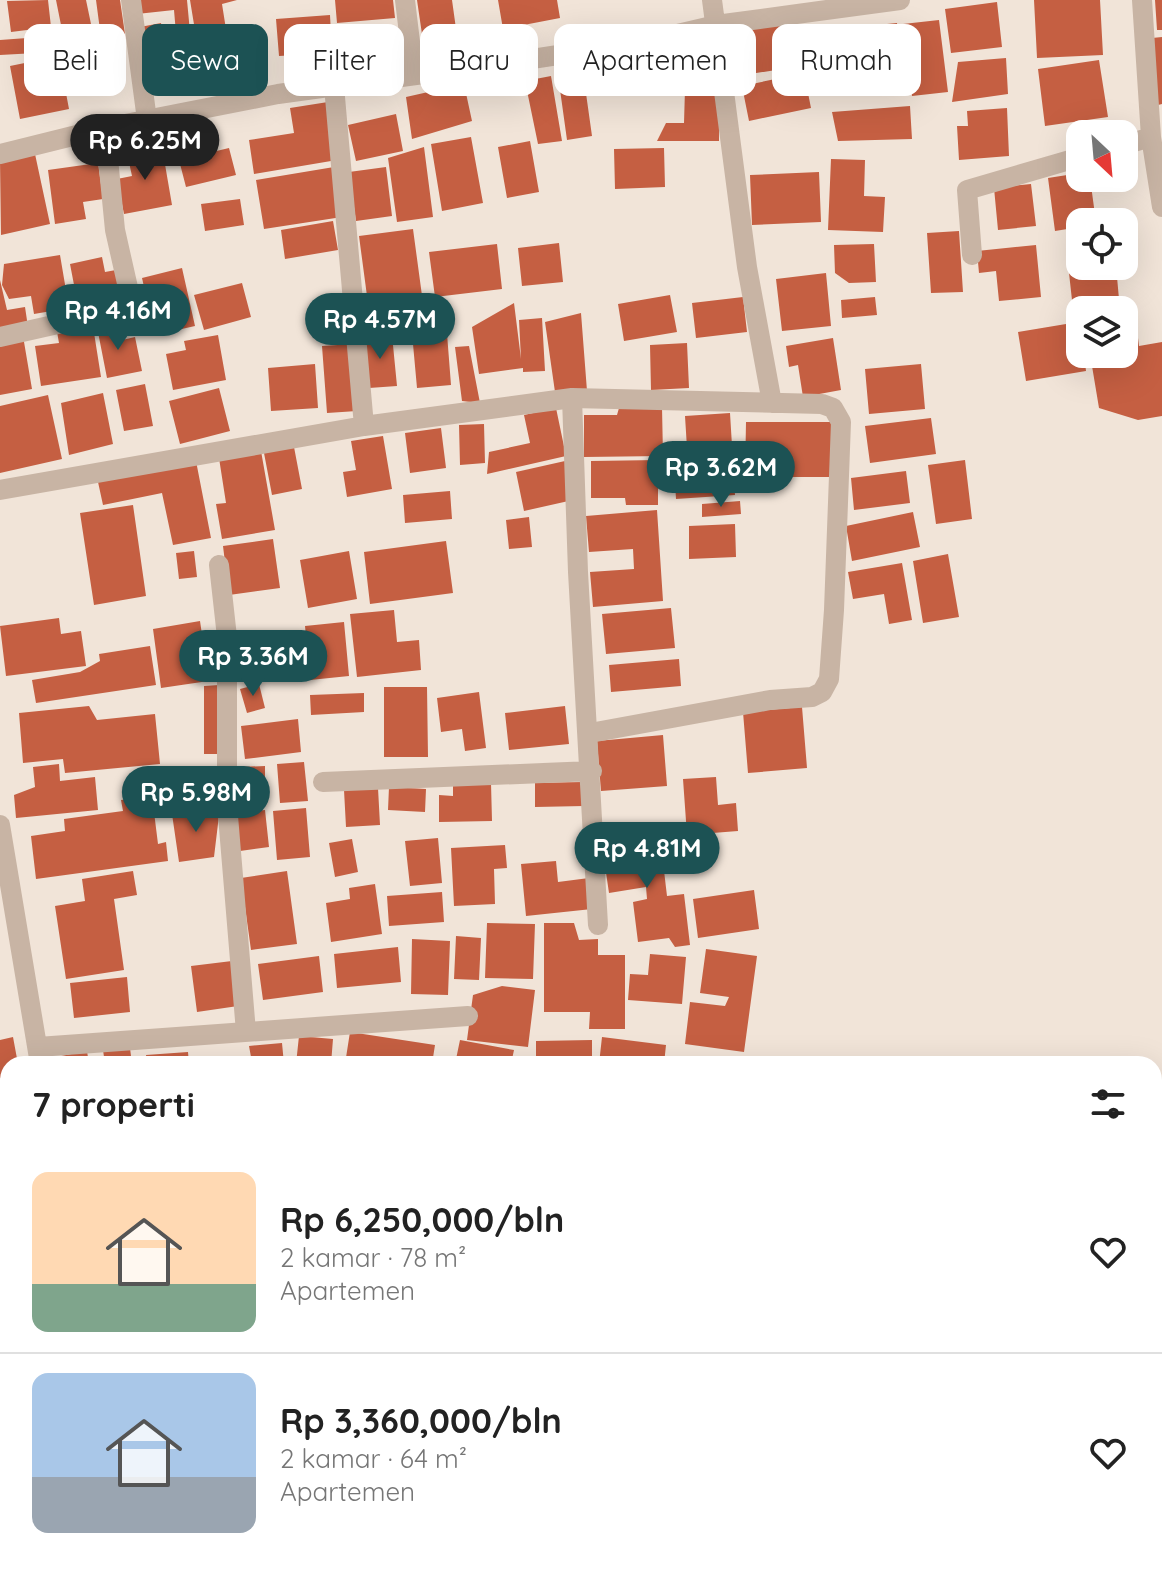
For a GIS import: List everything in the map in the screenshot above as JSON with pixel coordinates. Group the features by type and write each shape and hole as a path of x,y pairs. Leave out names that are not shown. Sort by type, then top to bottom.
{"street":[{"path":"131,0 147,120"},
{"path":"405,0 414,75"},
{"path":"712,0 716,24"},
{"path":"723,24 900,0"},
{"path":"1142,0 1151,137 1162,207"},
{"path":"404,76 554,55"},
{"path":"0,154 105,128 284,95"},
{"path":"335,96 364,426"},
{"path":"725,96 747,267 772,403"},
{"path":"0,337 129,308 131,301 115,230 105,128"},
{"path":"1138,141 1151,137"},
{"path":"972,255 967,190 1066,161"},
{"path":"572,398 578,572 590,733 598,925"},
{"path":"0,490 364,426 572,398 822,404 833,408 841,422 829,679 822,692 812,697 770,700 590,733"},
{"path":"219,565 227,637 227,804 246,1032"},
{"path":"323,782 592,771"},
{"path":"0,825 39,1055 246,1032 468,1016"}],"building":[{"path":"48,0 51,24 24,24 24,30 11,32 7,1"},
{"path":"56,0 86,0 91,24 61,24"},
{"path":"96,0 120,0 124,24 99,24"},
{"path":"136,0 187,0 189,24 175,24 174,10 137,14"},
{"path":"190,0 237,0 222,4 225,24 194,24"},
{"path":"335,0 393,0 395,18 337,23"},
{"path":"417,0 452,0 455,24 421,24"},
{"path":"498,0 557,0 560,18 529,24 502,24"},
{"path":"1034,0 1100,0 1103,55 1037,58"},
{"path":"1155,0 1162,0 1162,30 1157,30"},
{"path":"997,2 1002,47 951,53 945,9"},
{"path":"330,15 330,24 284,24 284,56 279,56 276,19"},
{"path":"939,20 948,92 921,95 921,24 903,24"},
{"path":"772,25 772,71 756,73 756,28"},
{"path":"1162,37 1162,104 1158,105 1152,38"},
{"path":"24,38 24,54 0,55 0,40"},
{"path":"1006,58 1008,94 952,102 958,62"},
{"path":"1099,60 1108,117 1066,120 1066,123 1045,126 1038,69"},
{"path":"24,63 24,96 67,96 69,109 20,119 10,66"},
{"path":"551,76 562,141 538,144 528,96 538,96 538,78"},
{"path":"772,80 772,96 809,96 811,108 749,121 744,96 756,96 756,83"},
{"path":"420,94 467,96 472,121 412,139 406,97"},
{"path":"561,96 586,96 592,136 567,140"},
{"path":"685,96 719,96 719,141 657,141 666,123 684,123"},
{"path":"328,102 337,160 254,174 249,140 294,133 290,108"},
{"path":"910,106 912,139 838,141 832,112"},
{"path":"1007,108 1009,156 959,160 957,126 968,126 967,111"},
{"path":"396,114 403,151 356,161 348,125"},
{"path":"471,137 483,203 442,211 431,144"},
{"path":"530,141 539,192 507,198 498,147"},
{"path":"162,147 172,205 124,214 117,179 132,176 127,153"},
{"path":"424,147 433,217 397,222 388,158"},
{"path":"229,148 236,175 186,187 179,160"},
{"path":"664,148 665,187 615,189 614,149"},
{"path":"35,154 50,224 1,235 0,160"},
{"path":"831,159 865,160 864,196 885,197 883,232 828,230"},
{"path":"98,163 103,199 83,202 86,219 55,224 48,170"},
{"path":"334,167 342,217 264,229 256,180"},
{"path":"386,167 392,216 356,221 349,172"},
{"path":"819,172 821,222 752,225 750,175"},
{"path":"1066,175 1066,192 1092,192 1094,208 1066,208 1066,229 1055,231 1048,178"},
{"path":"1031,184 1036,226 998,230 994,188"},
{"path":"240,199 244,225 205,231 201,204"},
{"path":"333,221 338,250 285,259 281,230"},
{"path":"413,229 423,303 369,311 359,236"},
{"path":"959,231 963,292 931,293 927,233"},
{"path":"559,243 563,282 522,286 518,248"},
{"path":"497,244 502,289 435,297 429,252"},
{"path":"874,244 876,282 849,283 835,273 834,245"},
{"path":"1036,245 1041,297 999,301 996,271 979,273 977,251"},
{"path":"60,255 69,308 34,314 31,296 9,299 2,285 4,264"},
{"path":"102,257 105,272 116,270 124,307 80,316 70,264"},
{"path":"182,268 195,326 155,335 142,278"},
{"path":"826,273 831,326 782,331 776,279"},
{"path":"0,280 7,310 25,307 28,327 0,333"},
{"path":"1070,280 1117,280 1119,296 1072,296"},
{"path":"242,283 251,317 204,330 194,295"},
{"path":"670,295 677,332 624,341 618,304"},
{"path":"743,297 747,332 696,338 692,303"},
{"path":"875,297 877,315 842,318 841,300"},
{"path":"514,303 521,359 519,320 542,318 545,371 523,372 523,368 479,374 472,327"},
{"path":"445,308 451,385 417,388 410,311"},
{"path":"581,313 587,391 555,392 545,322"},
{"path":"92,320 101,377 41,386 35,346 59,343 56,326"},
{"path":"118,322 122,340 135,337 142,371 107,378 97,327"},
{"path":"1066,324 1066,368 1086,368 1086,371 1026,381 1018,332"},
{"path":"218,335 226,380 173,390 166,354 186,350 184,341"},
{"path":"392,335 397,386 369,388 361,337"},
{"path":"23,336 32,389 0,395 0,340"},
{"path":"833,338 841,390 803,397 798,365 789,367 786,346"},
{"path":"1138,338 1139,346 1162,342 1162,416 1138,420 1099,408 1092,368 1138,368"},
{"path":"687,343 689,388 651,390 650,345"},
{"path":"353,344 357,411 327,413 322,346"},
{"path":"469,346 480,403 462,401 455,347"},
{"path":"315,364 318,408 271,411 268,368"},
{"path":"921,364 925,409 869,414 865,369"},
{"path":"145,384 153,426 124,431 116,390"},
{"path":"219,388 230,431 180,444 169,401"},
{"path":"103,393 113,444 69,455 61,403"},
{"path":"48,395 62,459 0,473 0,406"},
{"path":"662,407 663,456 584,457 584,415 617,415 619,408"},
{"path":"556,408 566,456 487,474 489,452 530,443 524,415"},
{"path":"730,413 735,495 676,499 674,465 688,464 685,416"},
{"path":"931,418 936,454 870,463 865,426"},
{"path":"746,422 833,422 833,477 745,477"},
{"path":"484,424 485,463 460,465 459,425"},
{"path":"441,428 446,468 410,473 405,433"},
{"path":"383,436 392,489 347,497 343,472 356,470 351,441"},
{"path":"294,447 302,489 272,495 264,453"},
{"path":"261,451 275,530 222,539 216,504 226,503 219,458"},
{"path":"658,460 658,505 626,505 625,498 591,498 591,461"},
{"path":"965,460 972,519 936,524 928,465"},
{"path":"196,461 211,538 173,545 162,493 103,505 98,482"},
{"path":"565,461 573,500 524,511 516,472"},
{"path":"906,471 910,503 854,510 851,478"},
{"path":"450,491 452,519 405,523 403,495"},
{"path":"740,501 741,514 702,517 702,504"},
{"path":"133,505 146,596 94,605 80,513"},
{"path":"657,510 663,601 593,607 590,572 634,569 633,549 589,552 586,516"},
{"path":"913,512 920,547 852,561 846,526"},
{"path":"529,517 532,547 509,549 506,520"},
{"path":"735,524 736,557 689,559 689,526"},
{"path":"273,539 280,588 229,595 223,546"},
{"path":"446,541 453,593 370,604 364,552"},
{"path":"194,551 197,577 179,579 176,553"},
{"path":"349,551 357,599 308,608 300,560"},
{"path":"948,554 959,617 923,623 913,561"},
{"path":"902,563 912,620 889,624 884,594 853,599 848,572"},
{"path":"671,608 675,648 606,654 602,614"},
{"path":"394,610 397,642 419,640 421,670 357,677 350,614"},
{"path":"59,618 61,634 81,631 86,666 6,676 0,626"},
{"path":"200,621 205,655 217,653 222,679 161,688 153,629"},
{"path":"344,622 349,676 310,680 305,626"},
{"path":"150,646 156,685 36,703 32,680 80,672 100,661 99,654"},
{"path":"679,659 681,686 611,692 609,665"},
{"path":"259,684 265,708 247,713 240,689"},
{"path":"219,685 219,754 204,754 204,686"},
{"path":"384,687 427,687 428,757 384,757"},
{"path":"479,692 486,748 465,751 462,729 441,732 437,698"},
{"path":"364,693 364,712 311,715 310,695"},
{"path":"89,706 97,720 155,714 160,764 65,773 63,759 23,763 19,713"},
{"path":"565,706 569,744 509,750 505,713"},
{"path":"802,707 807,768 748,773 743,712"},
{"path":"298,719 301,752 245,759 241,726"},
{"path":"663,735 667,786 601,791 597,741"},
{"path":"304,762 308,801 280,803 277,764"},
{"path":"59,764 60,781 95,777 98,810 16,818 14,795 35,787 33,767"},
{"path":"265,766 265,799 238,800 238,767"},
{"path":"716,777 718,805 736,803 738,831 687,835 683,779"},
{"path":"583,782 584,806 535,807 535,783"},
{"path":"491,783 492,821 439,822 439,795 453,796 453,784"},
{"path":"389,787 426,789 425,812 388,810"},
{"path":"378,788 380,825 346,827 344,790"},
{"path":"152,796 158,844 166,842 168,861 36,879 31,836 65,831 64,819 123,811 121,800"},
{"path":"220,807 214,857 179,862 172,814"},
{"path":"306,808 310,857 277,860 273,811"},
{"path":"265,810 269,847 240,851 236,813"},
{"path":"660,837 667,896 684,894 690,945 675,947 669,938 638,942 633,902 647,899 646,887 609,893 602,845"},
{"path":"438,838 442,883 410,886 405,841"},
{"path":"352,839 358,872 335,877 329,843"},
{"path":"505,845 507,868 494,869 495,904 454,906 451,848"},
{"path":"556,861 558,882 589,878 592,909 526,916 521,864"},
{"path":"133,871 137,895 114,899 124,970 66,979 55,906 85,901 82,879"},
{"path":"287,871 297,944 251,950 241,878"},
{"path":"375,884 382,934 331,942 326,903 350,899 349,888"},
{"path":"754,890 759,929 698,938 693,899"},
{"path":"442,892 444,922 389,926 387,896"},
{"path":"487,923 535,924 533,979 485,978"},
{"path":"544,923 574,923 579,940 598,939 598,955 625,955 625,1029 589,1029 590,1012 544,1012"},
{"path":"456,936 481,938 479,980 454,979"},
{"path":"412,939 450,941 448,995 411,994"},
{"path":"398,947 401,982 337,988 334,954"},
{"path":"706,949 757,956 744,1052 685,1044 690,1002 725,1006 729,997 700,993"},
{"path":"650,954 686,957 682,1004 628,1000 630,974 648,975"},
{"path":"319,956 323,992 263,1000 258,964"},
{"path":"232,961 238,1006 197,1012 191,966"},
{"path":"127,977 130,1012 74,1018 70,983"},
{"path":"502,986 535,990 528,1047 467,1040 473,995"},
{"path":"350,1032 435,1045 433,1056 346,1056"},
{"path":"299,1036 333,1039 332,1056 297,1056"},
{"path":"13,1037 17,1056 0,1056 0,1040"},
{"path":"602,1037 666,1045 665,1056 600,1056"},
{"path":"460,1040 514,1050 513,1056 457,1056"},
{"path":"592,1040 592,1056 536,1056 536,1041"},
{"path":"282,1043 283,1056 251,1056 249,1046"},
{"path":"130,1048 131,1056 104,1056 103,1050"},
{"path":"87,1051 88,1056 61,1056"},
{"path":"188,1052 188,1056 146,1056"}]}
